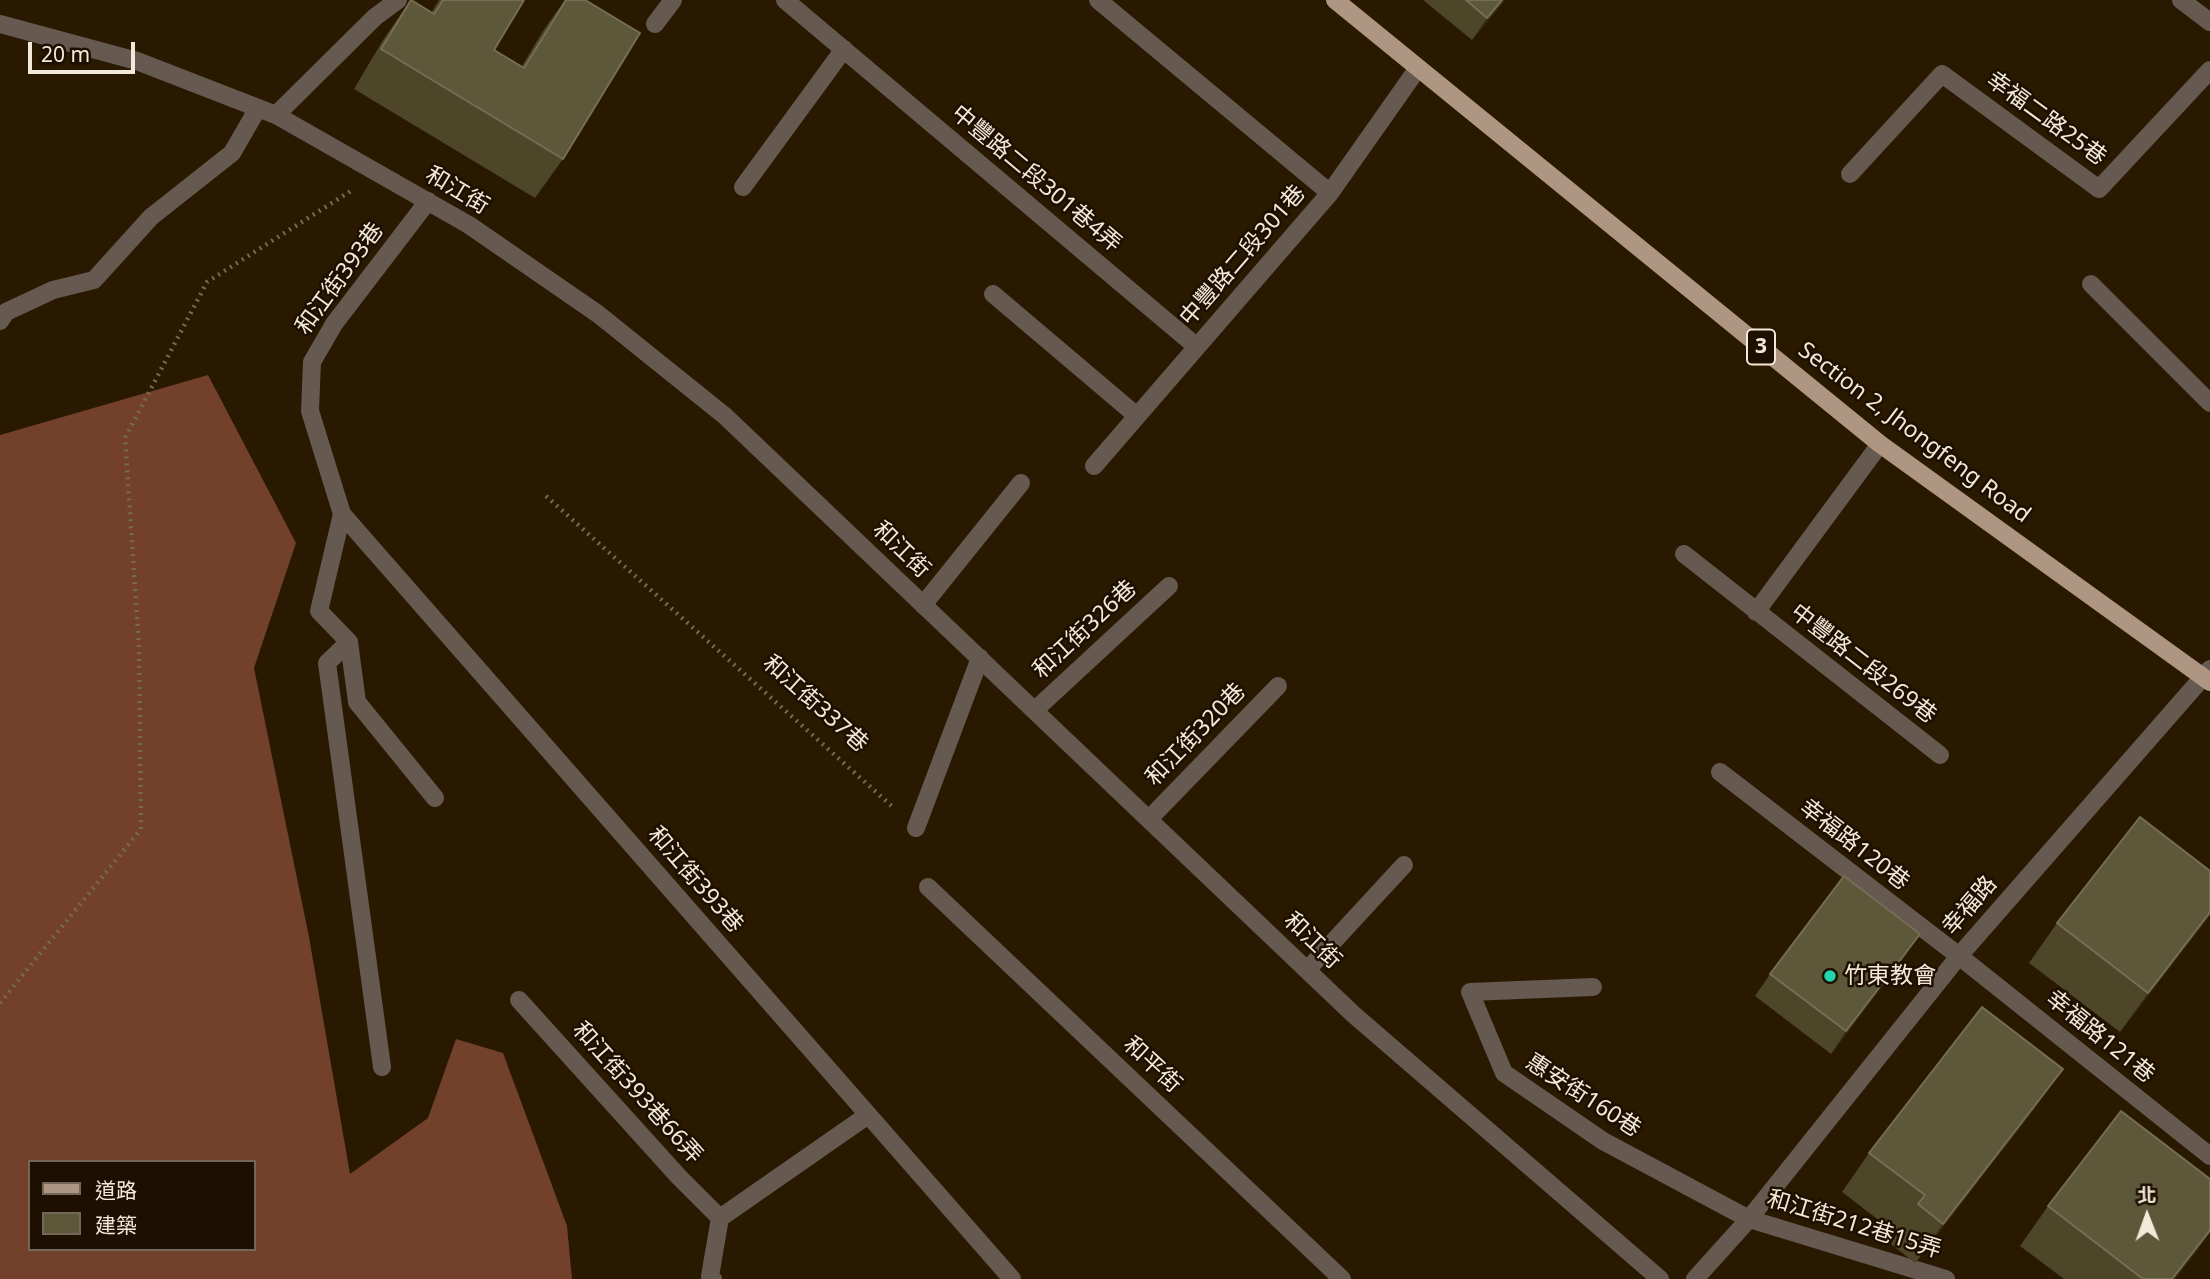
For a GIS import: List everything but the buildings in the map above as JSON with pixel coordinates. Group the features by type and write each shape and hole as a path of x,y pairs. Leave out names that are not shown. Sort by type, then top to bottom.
{"main road":[{"name":"Section 2, Jhongfeng Road","path":"1335,0 1880,444 2208,675"}],"street":[{"path":"276,115 375,17 398,0"},
{"path":"655,24 673,0"},
{"name":"中豐路二段301巷4弄","path":"785,0 1197,347"},
{"path":"1098,0 1330,192"},
{"path":"2181,0 2210,22"},
{"name":"和江街","path":"0,24 137,61 276,115 469,225 598,314 725,416 1353,1014 1660,1279"},
{"path":"743,187 844,49"},
{"name":"中豐路二段301巷","path":"1094,466 1330,192 1418,68"},
{"name":"幸福二路25巷","path":"1850,174 1942,74 2099,189 2210,70"},
{"path":"0,321 6,312 53,290 94,280 151,217 232,153 258,107"},
{"name":"和江街393巷","path":"428,201 334,324 312,362 310,411 342,514 1012,1279"},
{"path":"2091,284 2210,403"},
{"path":"993,294 1137,416"},
{"name":"中豐路二段269巷","path":"1756,612 1880,444"},
{"path":"923,605 1021,483"},
{"path":"342,514 319,611 349,642 357,702 435,798"},
{"name":"中豐路二段269巷","path":"1684,554 1940,755"},
{"name":"和江街326巷","path":"1035,710 1169,586"},
{"path":"349,642 327,663 382,1067"},
{"path":"916,828 980,658"},
{"name":"幸福路","path":"1695,1279 1749,1219 1958,956 2208,675"},
{"name":"和江街320巷","path":"1149,818 1278,686"},
{"name":"幸福路120巷","path":"1720,772 1958,956"},
{"path":"1307,970 1404,865"},
{"name":"和平街","path":"928,887 1342,1279"},
{"name":"幸福路121巷","path":"1958,956 2210,1156"},
{"name":"惠安街160巷","path":"1593,987 1470,992 1504,1073 1603,1141 1749,1219"},
{"name":"和江街393巷66弄","path":"519,1000 679,1177 720,1218"},
{"path":"713,1279 710,1276 720,1218 868,1115"},
{"name":"和江街212巷15弄","path":"1749,1219 1946,1279"}],"path":[{"path":"0,1003 141,829 139,647 125,438 207,282 379,173"},
{"name":"和江街337巷","path":"546,496 916,828"}],"shaded area":[{"path":"208,375 296,543 254,668 309,937 350,1174 428,1118 456,1039 503,1053 567,1226 572,1279 0,1279 0,435"}],"place":[{"name":"竹東教會","path":"1830,976"}]}
